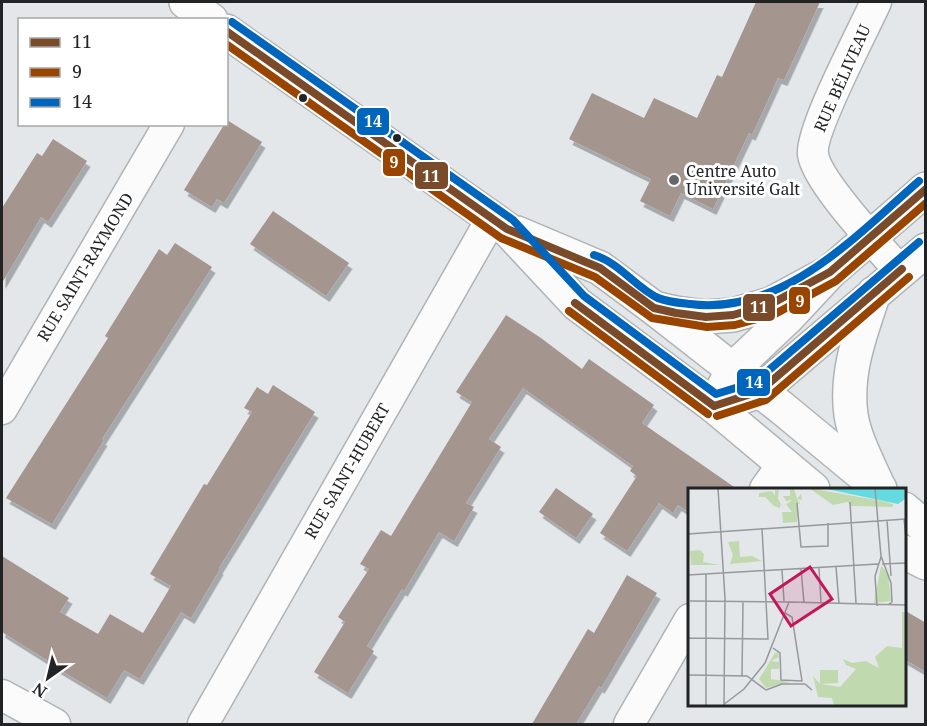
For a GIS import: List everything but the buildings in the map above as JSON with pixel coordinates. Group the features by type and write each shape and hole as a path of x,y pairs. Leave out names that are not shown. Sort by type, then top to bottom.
{"main road":[{"path":"186,2 208,18"},
{"path":"228,32 500,224 577,304 714,406 774,477 810,488"},
{"path":"714,406 733,369 789,317 830,272 926,189"},
{"path":"500,224 600,268 733,369 878,488"},
{"path":"714,406 760,391 926,250"},
{"path":"654,308 706,317 733,315 771,304 830,272"},
{"path":"874,293 855,353 850,382 854,422 861,447 879,488"},
{"path":"906,511 926,528"},
{"path":"906,553 926,563"}],"street":[{"name":"RUE BÉLIVEAU","path":"876,2 815,136 813,154 821,175 900,271"},
{"name":"RUE SAINT-RAYMOND","path":"2,409 168,126"},
{"name":"RUE SAINT-HUBERT","path":"203,724 500,224"},
{"path":"629,724 688,622"},
{"path":"2,695 55,724"}],"transit line":[{"name":"14","path":"232,22 513,220 584,296 716,394 755,382 919,242"},
{"name":"11","path":"228,32 507,229 600,268 654,308 676,313 706,317 733,315 771,304 830,272 926,189"},
{"name":"9","path":"228,45 501,238 595,277 652,318 707,327 735,325 775,314 836,281 926,203"},
{"name":"14","path":"594,255 612,264 650,294 665,300 690,304 724,304 756,298 786,285 815,268 870,225 919,181"},
{"name":"11","path":"714,406 760,391 902,269"},
{"name":"9","path":"717,416 766,400 909,277"},
{"name":"11","path":"575,303 714,406"},
{"name":"9","path":"569,311 708,414"}],"place":[{"name":"Centre Auto Université Galt","path":"674,180"}]}
